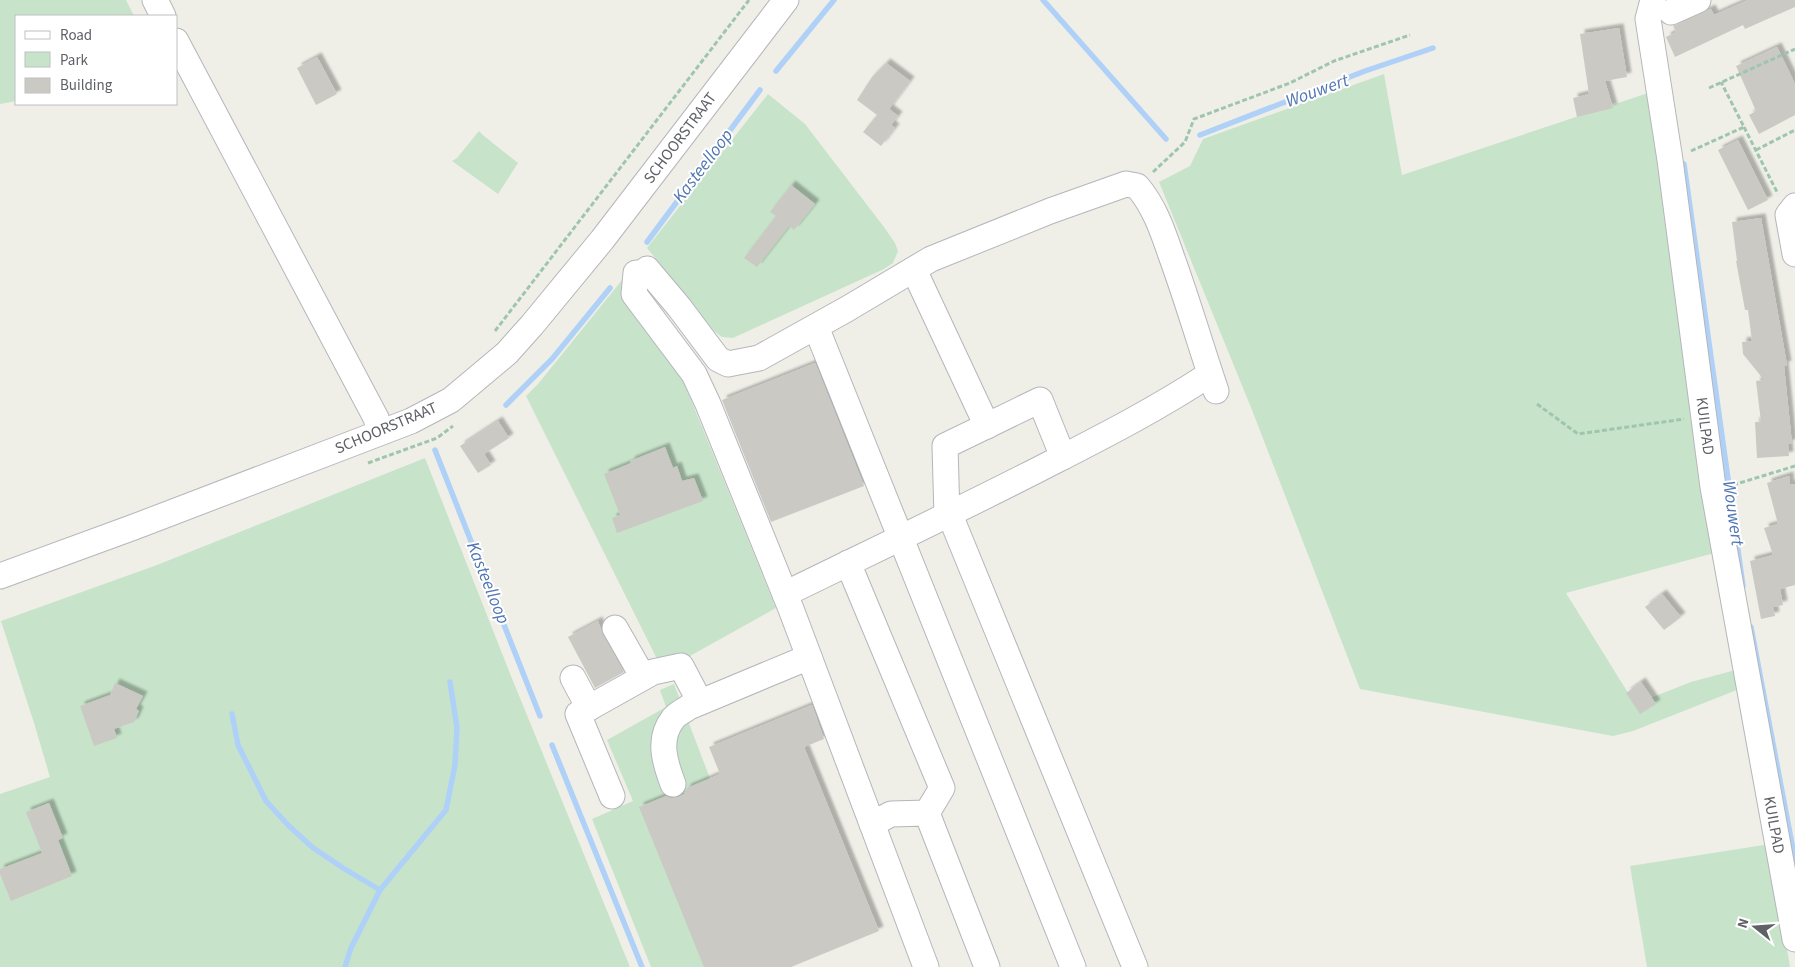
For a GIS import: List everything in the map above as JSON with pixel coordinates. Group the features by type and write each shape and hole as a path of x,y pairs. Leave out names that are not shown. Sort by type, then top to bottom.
{"street":[{"path":"154,0 162,15"},
{"name":"SCHOORSTRAAT","path":"0,576 411,420 451,400 507,352 602,240 786,0"},
{"path":"1662,6 1698,0"},
{"name":"KUILPAD","path":"1662,6 1648,19 1670,160 1713,487 1795,939"},
{"path":"178,46 376,418 380,432"},
{"path":"785,594 948,516 1172,399 1213,382 1159,221 1148,198 1137,186 1126,184 1050,211 932,259 759,358 728,364 718,359 679,307 641,271 634,294 698,382 785,594 926,967"},
{"path":"1791,210 1795,254"},
{"path":"914,270 986,426"},
{"path":"816,326 1073,967"},
{"path":"698,382 721,360"},
{"path":"1063,457 1040,400 945,446 948,516 1135,967"},
{"path":"848,563 942,788 928,813"},
{"path":"615,628 643,677"},
{"path":"673,784 663,754 664,738 672,719 700,702 809,657"},
{"path":"612,796 578,714 653,672 681,666 700,702"},
{"path":"573,678 589,708"},
{"path":"872,824 891,814 928,813"},
{"path":"928,813 987,967"}],"path":[{"name":"SCHOORSTRAAT","path":"490,336 749,0"},
{"path":"1137,186 1184,142 1194,119 1290,83 1334,61 1410,35"},
{"path":"1709,88 1795,49"},
{"path":"1721,82 1756,150 1791,210"},
{"path":"1670,160 1744,127"},
{"path":"1756,150 1795,130"},
{"path":"1537,404 1578,434 1704,416"},
{"path":"1738,484 1795,466"}],"green space":[{"path":"0,0 126,0 134,15 15,15 15,101 0,104"},
{"path":"1384,74 1402,175 1651,92 1718,552 1566,593 1635,704 1691,682 1739,669 1742,688 1633,731 1613,736 1360,689 1252,410 1159,182 1190,166 1203,139"},
{"path":"768,94 805,124 884,227 898,251 893,263 884,269 733,338 722,337 714,331 647,248"},
{"path":"479,131 518,163 498,194 452,161 457,158"},
{"path":"622,280 671,351 776,608 663,671 526,396 538,384"},
{"path":"425,458 511,676 630,967 0,967 0,794 50,777 1,621 157,565"},
{"path":"674,684 782,967 651,967 592,819 633,801 607,740 666,707 660,690"},
{"path":"1770,844 1790,967 1647,967 1630,866"}],"building":[{"path":"1748,0 1795,0 1795,7 1745,29 1743,25 1675,57 1666,37 1676,32 1673,26 1711,9 1714,15"},
{"path":"1619,28 1627,77 1605,81 1613,108 1577,117 1573,98 1589,94 1580,34"},
{"path":"1777,47 1795,84 1795,115 1759,134 1749,115 1756,111 1736,66"},
{"path":"317,57 337,94 316,105 297,68"},
{"path":"886,63 910,81 889,109 898,116 891,125 895,128 881,146 863,132 877,115 857,100 872,77"},
{"path":"1738,140 1768,200 1748,210 1718,150"},
{"path":"791,185 815,204 794,230 789,226 757,267 744,258 776,216 770,212"},
{"path":"1761,218 1787,365 1784,366 1792,444 1788,444 1789,456 1757,458 1755,422 1761,422 1756,381 1764,380 1743,354 1742,342 1752,341 1748,310 1745,310 1736,261 1732,222"},
{"path":"815,363 864,486 771,522 722,400"},
{"path":"498,421 509,438 484,454 491,465 478,473 460,446"},
{"path":"665,447 673,468 677,466 682,481 694,478 703,501 617,533 612,518 620,515 604,474"},
{"path":"1789,476 1790,485 1795,484 1795,585 1780,589 1783,605 1773,607 1775,616 1761,619 1750,561 1773,555 1764,528 1778,524 1767,483"},
{"path":"1662,594 1681,617 1664,630 1645,607"},
{"path":"598,621 603,635 624,672 595,688 568,637"},
{"path":"1641,682 1656,704 1640,714 1626,693"},
{"path":"115,683 143,696 136,709 139,711 134,722 114,729 117,738 94,746 80,706 110,695"},
{"path":"812,705 824,739 804,747 879,931 791,967 704,967 639,807 666,796 671,798 678,797 684,794 687,788 720,774 709,747"},
{"path":"49,803 63,838 58,840 72,876 11,901 0,874 0,869 42,853 26,812"}],"waterway":[{"name":"Kasteelloop","path":"776,71 834,0"},
{"name":"Wouwert","path":"1043,0 1166,139"},
{"name":"Wouwert","path":"1200,135 1365,71 1433,48"},
{"name":"Kasteelloop","path":"647,242 760,90"},
{"name":"Wouwert","path":"1684,164 1743,586"},
{"name":"Kasteelloop","path":"506,405 552,359 610,288"},
{"name":"Kasteelloop","path":"435,450 540,716"},
{"name":"Wouwert","path":"1751,627 1795,860"},
{"path":"345,967 351,948 380,890 446,810 455,765 457,728 450,682"},
{"path":"232,714 238,745 266,801 312,847 380,890"},
{"name":"Kasteelloop","path":"552,745 642,967"}]}
